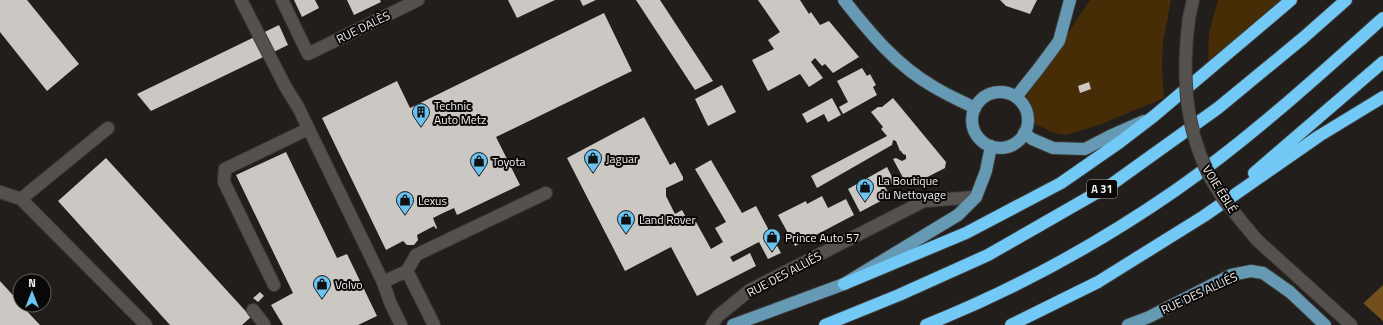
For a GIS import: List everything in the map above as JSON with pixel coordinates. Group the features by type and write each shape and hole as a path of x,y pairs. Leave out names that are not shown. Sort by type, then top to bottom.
{"highway":[{"path":"844,284 966,233 1061,183 1120,142 1154,116 1291,0"},
{"name":"A 31","path":"826,325 899,295 988,255 1112,184 1218,108 1303,38 1346,0"},
{"path":"926,325 1015,286 1093,243 1176,190 1245,138 1317,78 1383,18"},
{"path":"1204,216 1383,62"},
{"path":"1011,325 1098,282 1204,216 1319,136 1383,97"}],"main road":[{"path":"844,0 883,47 903,65 932,87 975,108"},
{"path":"1016,97 1059,41 1070,0"},
{"path":"998,92 1007,93 1016,97 1026,110 1028,118 1024,133 1016,142 1006,147 991,146 978,137 974,131 972,115 980,100 988,95 998,92"},
{"path":"1024,133 1032,139 1053,148 1085,150 1110,136 1154,116"},
{"name":"RUE DES ALLIÉS","path":"733,325 844,284 958,215 976,197 986,171 991,146"},
{"name":"RUE DES ALLIÉS","path":"1128,325 1149,317 1231,275 1251,271 1263,273 1290,292 1325,325"}],"street":[{"path":"242,0 285,86 298,107 383,282 390,302 401,325"},
{"name":"RUE DALÈS","path":"282,0 308,54 418,0"},
{"name":"VOIE ÉBLÉ","path":"1194,0 1189,18 1184,74 1188,109 1195,141 1208,174 1224,200 1257,240 1351,325"},
{"path":"21,199 108,128"},
{"path":"274,284 224,182 225,169 308,128"},
{"path":"0,192 21,199 146,325"},
{"path":"383,282 407,271 416,254 546,194"},
{"name":"RUE DES ALLIÉS","path":"712,325 718,316 750,290 924,202 976,197"},
{"path":"407,271 434,325"},
{"path":"253,310 264,324 263,325"}],"shaded area":[{"path":"1090,0 1171,0 1163,43 1162,68 1164,98 1099,125 1066,135 1054,133 1027,120 1029,104 1024,88 1058,48"},
{"path":"1218,0 1281,0 1208,65 1209,33"},
{"path":"1383,285 1383,325 1340,325"}],"pier":[{"path":"1362,302 1383,321 1383,325 1338,325"}],"building":[{"path":"0,0 27,0 79,64 47,91 0,32"},
{"path":"294,0 315,0 319,8 302,17"},
{"path":"347,0 380,0 381,2 354,15"},
{"path":"508,0 555,0 517,18"},
{"path":"580,0 596,0 583,6"},
{"path":"636,0 660,0 713,81 695,90"},
{"path":"758,0 800,0 809,14 811,12 820,25 829,21 859,57 833,73 825,64 822,66 815,58 811,62 823,78 809,87 800,74 768,91 752,60 774,49 768,40 780,32"},
{"path":"1000,0 1037,0 1030,14 1006,6"},
{"name":"Technic Auto Metz","path":"604,13 632,71 496,137 520,185 457,215 454,208 443,213 433,218 437,228 436,229 434,226 417,235 418,240 414,245 407,245 403,241 386,250 322,118 397,81 410,108"},
{"path":"279,25 288,45 151,111 137,94"},
{"path":"862,68 867,76 870,74 876,85 873,87 877,95 843,114 839,107 848,102 837,81"},
{"path":"1089,82 1091,89 1080,93 1078,86"},
{"path":"722,85 736,112 708,126 695,99"},
{"path":"832,98 841,115 828,122 824,114 807,123 802,114"},
{"path":"893,98 946,162 945,168 908,187 893,159 896,158 902,161 906,159 906,155 900,151 896,141 893,140 892,145 817,188 811,176 887,136 881,129 883,127 871,112 878,107 882,107"},
{"path":"644,117 670,165 675,162 683,177 683,180 666,188 666,196 675,214 682,210 690,225 696,222 711,249 723,242 715,228 726,222 695,169 711,160 742,213 756,206 781,253 768,259 759,242 730,257 733,262 750,253 756,266 697,296 671,247 625,271 567,158"},
{"path":"286,152 337,258 347,254 377,316 358,325 283,325 271,305 293,293 236,175"},
{"path":"106,158 251,317 242,325 170,325 58,201"},
{"path":"887,167 895,183 885,187 890,196 860,212 848,189"},
{"path":"822,196 828,208 846,199 854,215 795,246 778,215 806,201 807,204"},
{"path":"0,281 12,294 12,313 29,313 40,325 0,325"},
{"path":"260,292 264,296 258,302 253,298"}],"place":[{"name":"Technic Auto Metz","path":"421,127"},
{"name":"Jaguar","path":"593,173"},
{"name":"Toyota","path":"479,176"},
{"name":"La Boutique du Nettoyage","path":"865,202"},
{"name":"Lexus","path":"405,215"},
{"name":"Land Rover","path":"626,234"},
{"name":"Prince Auto 57","path":"772,252"},
{"name":"Volvo","path":"322,299"}]}
